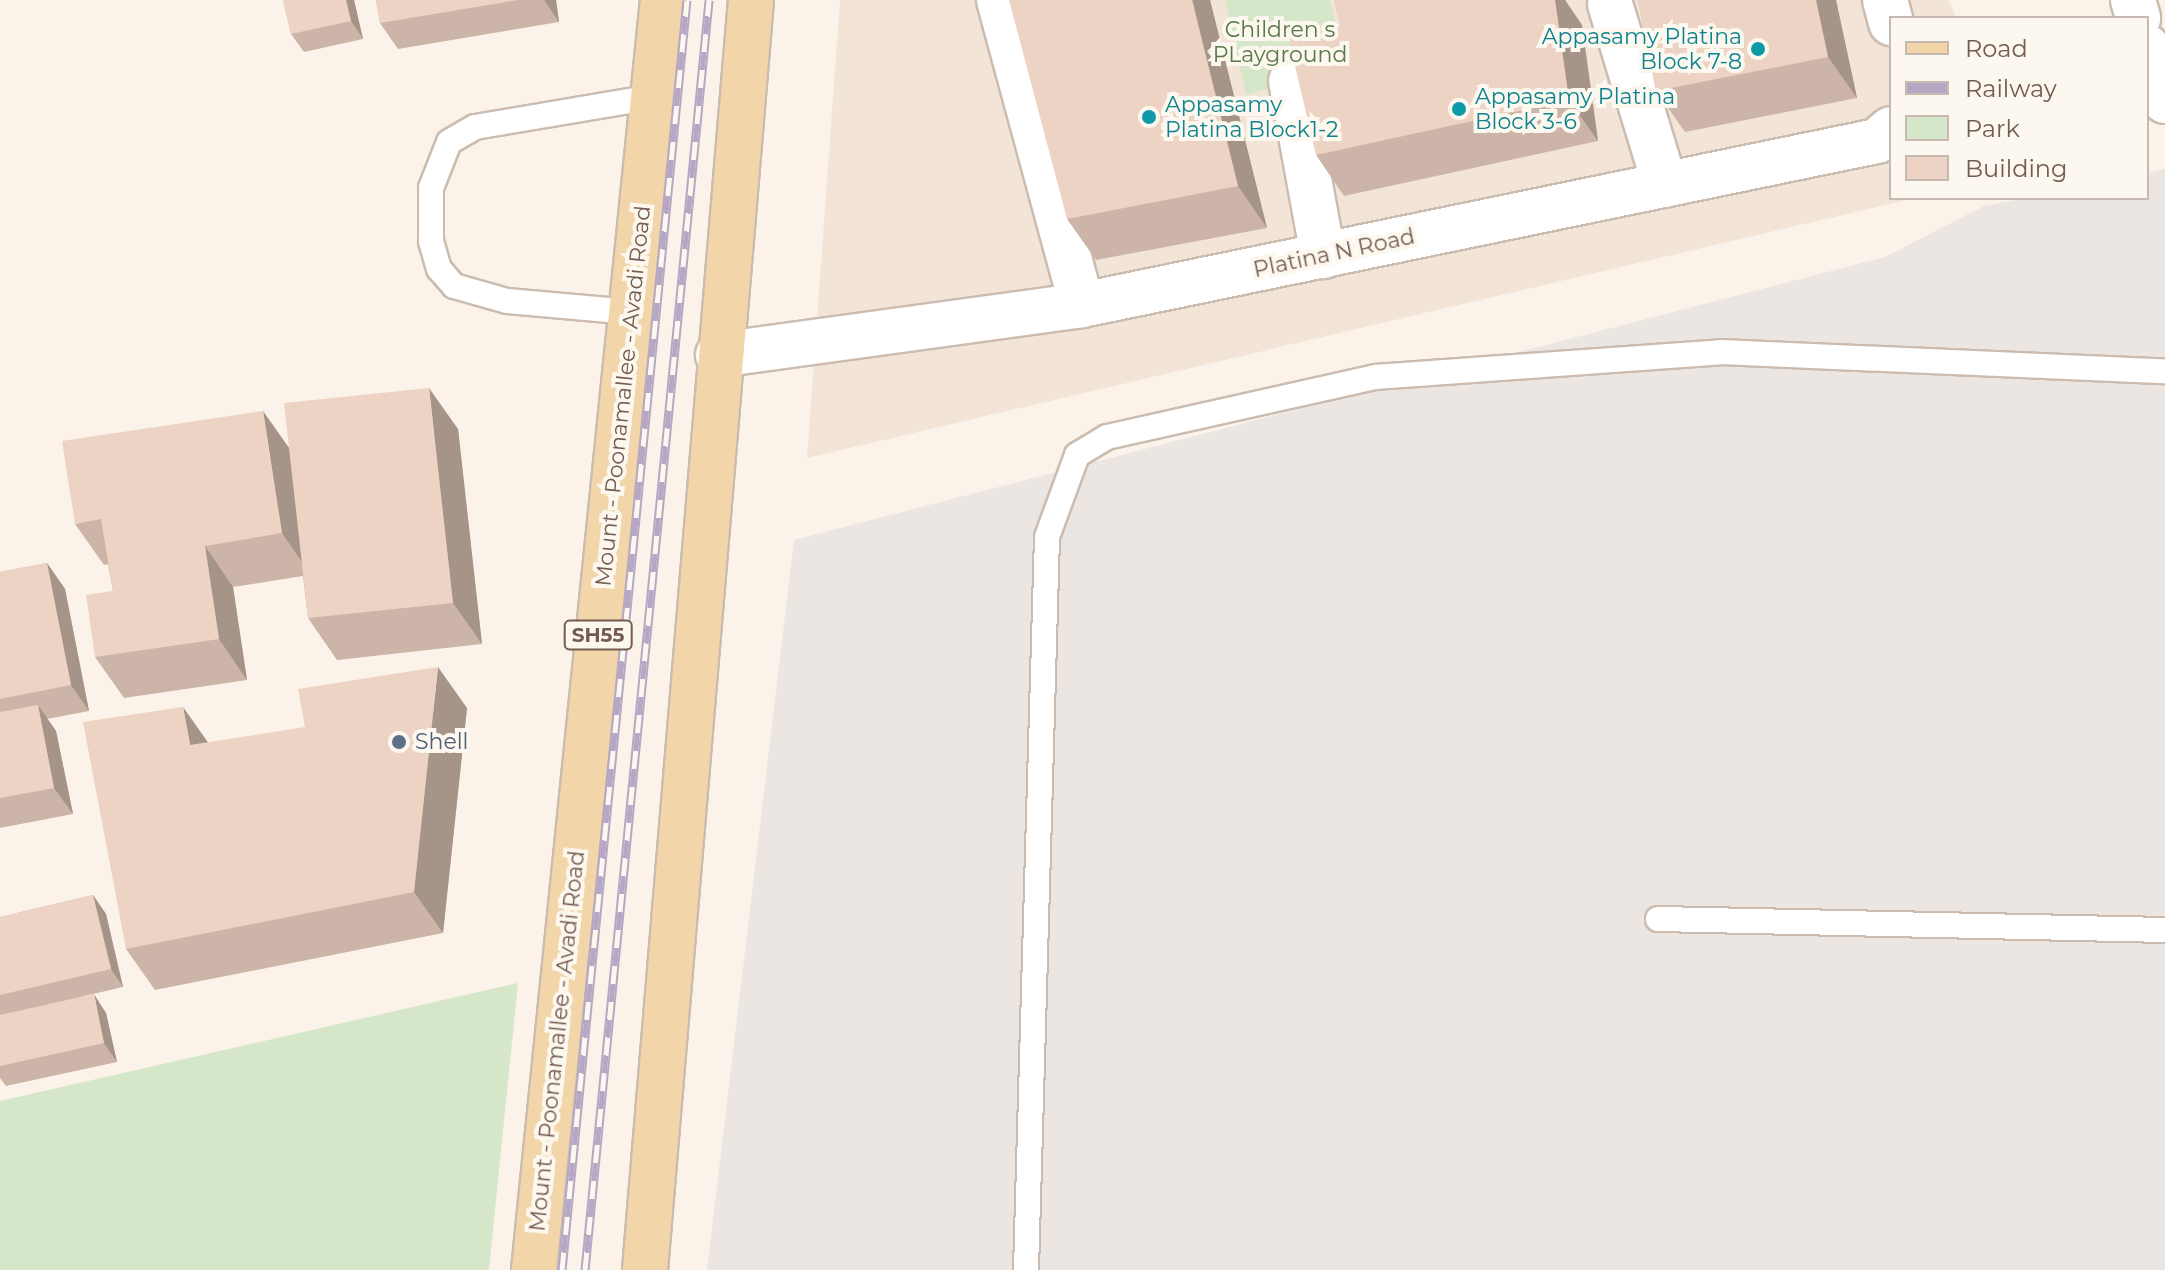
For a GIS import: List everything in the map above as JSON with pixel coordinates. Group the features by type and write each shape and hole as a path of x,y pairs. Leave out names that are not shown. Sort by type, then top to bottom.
{"main road":[{"name":"Mount - Poonamallee - Avadi Road","path":"534,1270 663,0"},
{"path":"645,1270 718,355 751,0"}],"street":[{"path":"999,0 1082,305"},
{"path":"1610,4 1665,185"},
{"path":"2149,53 2165,101"},
{"path":"1291,81 1323,256"},
{"name":"Platina N Road","path":"718,355 1082,305 1877,141 1889,131"}],"lane":[{"path":"631,312 507,301 454,286 439,269 431,241 431,188 449,142 475,127 653,97"},
{"path":"1026,1270 1047,537 1077,455 1107,437 1375,377 1721,352 2165,371"},
{"path":"1658,919 2165,930"}],"shaded area":[{"path":"840,0 1949,0 1955,16 1889,16 1889,200 1906,200 807,458"},
{"path":"2165,169 2165,1270 707,1270 794,540 1885,257 1984,206 2015,200 2149,200 2149,173"}],"green space":[{"name":"Children s PLayground","path":"1225,0 1330,0 1346,65 1246,95"},
{"path":"518,983 489,1270 0,1270 0,1101"}],"building":[{"path":"283,0 346,0 351,21 291,34"},
{"path":"376,0 518,0 380,23"},
{"name":"Appasamy Platina Block1-2","path":"1009,0 1192,0 1238,186 1067,219"},
{"name":"Appasamy Platina Block 3-6","path":"1334,0 1555,0 1569,100 1316,155 1288,36 1340,24"},
{"path":"1638,0 1816,0 1828,57 1656,91"},
{"path":"429,388 453,603 308,618 284,403"},
{"path":"263,411 282,533 205,546 219,639 95,657 86,595 113,591 101,519 75,524 62,441"},
{"path":"47,563 71,685 0,699 0,572"},
{"path":"438,667 414,892 126,949 83,722 183,707 190,745 305,727 298,689"},
{"path":"38,705 54,788 0,798 0,712"},
{"path":"93,895 111,969 0,995 0,917"},
{"path":"94,994 104,1043 0,1066 0,1015"}],"railway":[{"path":"562,1270 687,0"},
{"path":"585,1270 709,0"}],"place":[{"name":"Appasamy Platina Block 7-8","path":"1758,49"},
{"name":"Appasamy Platina Block 3-6","path":"1459,109"},
{"name":"Appasamy Platina Block1-2","path":"1149,117"},
{"name":"Shell","path":"399,742"}]}
